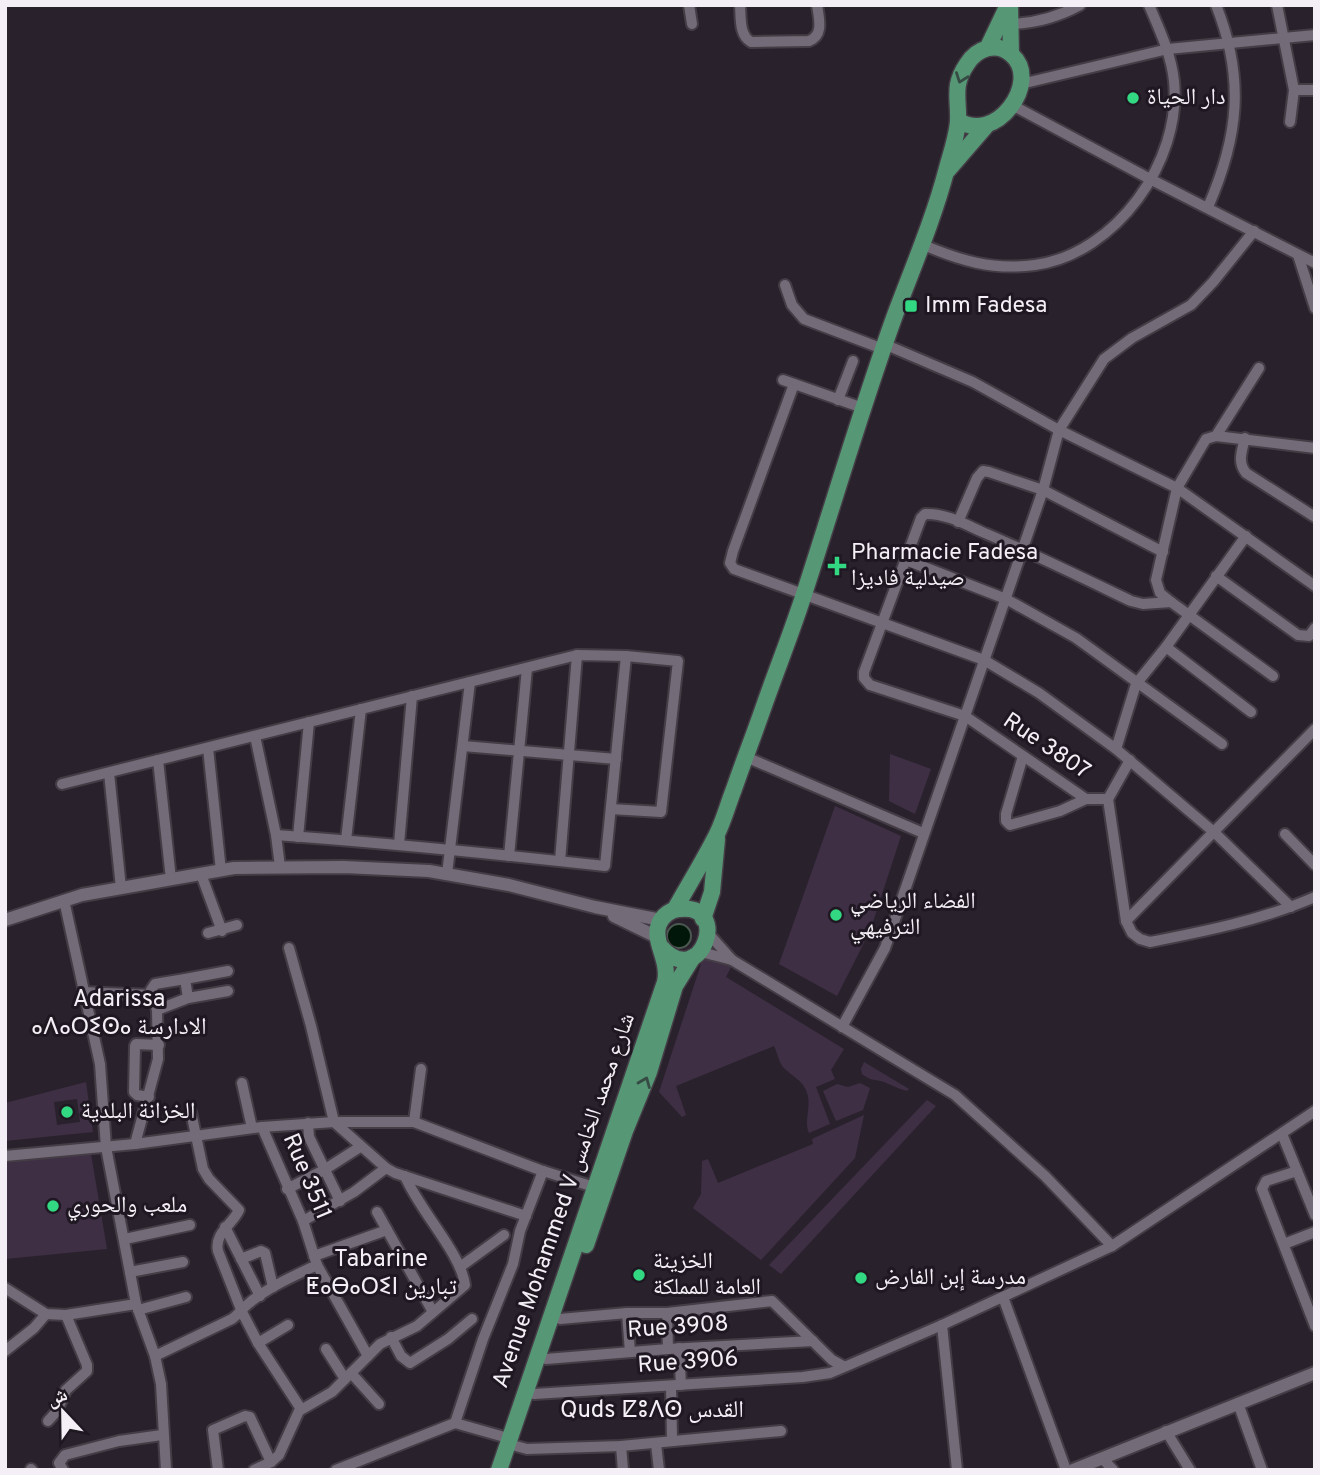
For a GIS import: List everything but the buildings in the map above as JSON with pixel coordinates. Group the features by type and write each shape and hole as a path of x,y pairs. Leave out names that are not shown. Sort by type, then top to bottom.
{"main road":[{"path":"946,172 986,127 1012,105 1021,84 1022,72 1011,54 1012,24 1009,5"},
{"path":"988,47 1009,5"},
{"path":"718,832 706,945 697,954 684,959 675,958 659,942 658,927 718,832 746,757 804,593 883,347 946,172 958,121 956,93 961,74 976,52 988,47 1011,54"},
{"path":"958,121 967,126 986,127"},
{"path":"668,914 691,909 706,926"},
{"name":"Avenue Mohammed V شارع محمد الخامس","path":"508,1470 512,1442 594,1187 665,982 667,970 659,942"},
{"name":"Avenue Mohammed V شارع محمد الخامس","path":"499,1470 534,1394 625,1131 649,1072 675,986 697,954"}],"street":[{"path":"689,5 692,24"},
{"path":"740,5 742,33 751,42 809,41 816,38 820,32 817,5"},
{"path":"1012,24 1061,15 1080,5"},
{"path":"921,244 962,261 1001,267 1037,265 1070,254 1115,226 1132,207 1161,161 1171,133 1174,82 1168,49 1149,5"},
{"path":"1208,207 1224,169 1234,130 1236,84 1229,43 1216,5"},
{"path":"1278,5 1294,90 1290,122"},
{"path":"1021,84 1168,49 1315,35"},
{"path":"1294,90 1315,90"},
{"path":"1012,105 1315,263"},
{"path":"842,1027 885,948 1043,490 1059,430 1104,359 1132,338 1191,305 1254,231"},
{"path":"1298,255 1315,308"},
{"path":"785,285 797,312 804,319 972,382 1059,430 1177,488 1315,586"},
{"path":"838,400 853,361"},
{"path":"1216,436 1259,368"},
{"path":"863,408 788,382 733,551 730,563 734,569 984,660 1039,693 1116,749 1215,833 1292,907"},
{"path":"1273,676 1171,602 1157,587 1163,552 1177,488 1206,439 1216,436 1245,438 1315,448"},
{"path":"1245,438 1240,460 1246,473 1315,517"},
{"path":"958,522 977,478 983,471 1043,490 1163,552"},
{"path":"883,622 921,518 925,514 939,515 1023,549 1131,601 1143,604 1171,602"},
{"path":"1116,749 1136,684 1246,536"},
{"path":"906,560 1006,599 1076,638 1222,744"},
{"path":"1216,576 1298,635 1309,636 1315,628"},
{"name":"Rue 3807","path":"883,622 864,672 864,678 870,685 965,716 1086,799 1108,799"},
{"path":"1166,647 1251,712"},
{"path":"560,861 577,655"},
{"path":"62,784 577,655 678,661 660,812 611,809"},
{"path":"276,835 399,844 605,866 626,656"},
{"path":"509,856 527,668"},
{"path":"447,874 470,682"},
{"path":"399,844 412,696"},
{"path":"346,841 361,709"},
{"path":"298,837 309,722"},
{"path":"1126,922 1315,729"},
{"path":"255,736 280,867"},
{"path":"463,746 616,759"},
{"path":"208,748 221,871"},
{"path":"1023,756 1006,814 1006,821 1010,825 1060,811 1086,799"},
{"path":"746,757 923,833"},
{"path":"158,760 172,879"},
{"path":"1130,761 1108,799 1126,922 1132,933 1140,939 1150,942 1232,926 1315,897"},
{"path":"108,773 121,888"},
{"path":"1285,834 1315,865"},
{"path":"5,920 64,900 121,888 221,871 280,867 399,869 447,874 509,885 595,907 661,920 668,914"},
{"path":"201,874 222,931"},
{"path":"64,900 100,1064 106,1147 137,1307 155,1356 161,1384 166,1470"},
{"path":"595,907 659,942"},
{"path":"208,933 237,925"},
{"path":"706,926 732,960 955,1095 1045,1176 1112,1246"},
{"path":"289,948 334,1122 386,1168 526,1216"},
{"path":"697,954 732,960"},
{"path":"135,1144 155,1077 159,1045 157,1010 151,992 155,984 228,971"},
{"path":"185,979 188,998"},
{"path":"157,1010 188,998 228,991"},
{"path":"83,992 151,992"},
{"path":"149,1097 134,1092 135,1046 159,1045"},
{"path":"414,1122 421,1069"},
{"name":"Rue 3511","path":"242,1083 257,1127 303,1221 316,1260 368,1356"},
{"name":"Rue 3906","path":"534,1394 819,1375 942,1325 1112,1246 1315,1111"},
{"path":"191,1112 203,1169 239,1210 225,1227 216,1247 242,1312 258,1342 302,1409"},
{"path":"5,1156 135,1144 257,1127 334,1122 414,1122 543,1171 594,1187"},
{"path":"308,1123 309,1137 340,1201"},
{"path":"1282,1134 1315,1215"},
{"path":"287,1189 360,1147"},
{"path":"303,1221 340,1201 386,1168"},
{"path":"455,1423 483,1339 513,1264 520,1231 543,1171"},
{"path":"1297,1171 1266,1181 1263,1184 1263,1195 1314,1322"},
{"path":"254,1470 279,1455 296,1416 302,1409 332,1392 391,1337 417,1326 463,1288 465,1281 460,1266 412,1195 405,1176"},
{"path":"377,1212 433,1312"},
{"path":"125,1238 190,1225"},
{"path":"225,1227 260,1296"},
{"path":"155,1356 222,1325 273,1287 316,1260 387,1230"},
{"path":"1284,1244 1315,1232"},
{"path":"460,1266 504,1235"},
{"path":"241,1259 261,1251 265,1253 273,1287"},
{"path":"130,1272 183,1262"},
{"path":"5,1287 46,1314 66,1315 137,1307 186,1297"},
{"path":"1003,1297 1075,1469 1315,1373"},
{"path":"560,1319 628,1312 667,1313 772,1301 837,1364 843,1366"},
{"path":"628,1312 630,1352"},
{"path":"667,1313 676,1385 673,1440"},
{"path":"5,1352 26,1336 46,1314"},
{"path":"48,1421 57,1411 66,1390 87,1371 87,1365 66,1315"},
{"path":"391,1337 401,1356 410,1363 448,1339 472,1319"},
{"path":"258,1342 288,1325"},
{"path":"942,1325 957,1470"},
{"name":"Rue 3908","path":"546,1359 673,1348 813,1341"},
{"path":"326,1349 348,1376 379,1404"},
{"path":"1238,1403 1262,1470"},
{"path":"218,1470 213,1430 245,1416 250,1418 271,1462"},
{"path":"336,1470 455,1423 527,1449 621,1447 781,1431"},
{"path":"1166,1431 1190,1470"},
{"path":"63,1470 59,1463 65,1455 119,1441 162,1435"},
{"path":"656,1444 659,1470"},
{"path":"621,1447 623,1470"},
{"path":"1102,1458 1113,1470"}],"shaded area":[{"path":"890,754 931,769 915,814 889,801"},
{"name":"الفضاء الرياضي الترفيهي","path":"835,806 901,836 870,931 837,996 779,964"},
{"path":"679,924 688,927 691,936 688,945 679,948 670,945 667,936 670,927"},
{"path":"704,955 731,967 726,977 844,1049 831,1070 835,1079 816,1087 830,1124 809,1133 809,1102 806,1090 783,1067 774,1046 676,1086 686,1115 682,1117 659,1092"},
{"path":"864,1062 909,1089 907,1091 866,1077 861,1069"},
{"path":"86,1082 93,1132 5,1141 5,1103","holes":["77,1099 80,1122 57,1125 54,1102"]},
{"path":"860,1083 870,1088 863,1110 836,1121 823,1091 837,1084 848,1087"},
{"path":"927,1100 936,1106 781,1274 769,1265"},
{"path":"864,1115 855,1158 761,1260 693,1208 701,1194 702,1161 708,1159 718,1183 813,1144 812,1139"},
{"name":"ملعب والحوري","path":"91,1154 107,1249 5,1259 5,1163"}],"place":[{"name":"دار الحياة","path":"1133,98"},
{"name":"Imm Fadesa","path":"911,306"},
{"name":"Pharmacie Fadesa صيدلية فاديزا","path":"837,566"},
{"name":"الفضاء الرياضي الترفيهي","path":"836,915"},
{"name":"الخزانة البلدية","path":"67,1112"},
{"name":"ملعب والحوري","path":"53,1206"},
{"name":"الخزينة العامة للمملكة","path":"639,1275"},
{"name":"مدرسة إبن الفارض","path":"861,1278"}],"district":[{"name":"Adarissa ⴰⴷⴰⵔⵉⵙⴰ الادارسة","path":"119,1014"},
{"name":"Tabarine ⵟⴰⴱⴰⵔⵉⵏ تبارين","path":"381,1274"},
{"name":"Quds ⵇⵓⴷⵙ القدس","path":"652,1411"}]}
